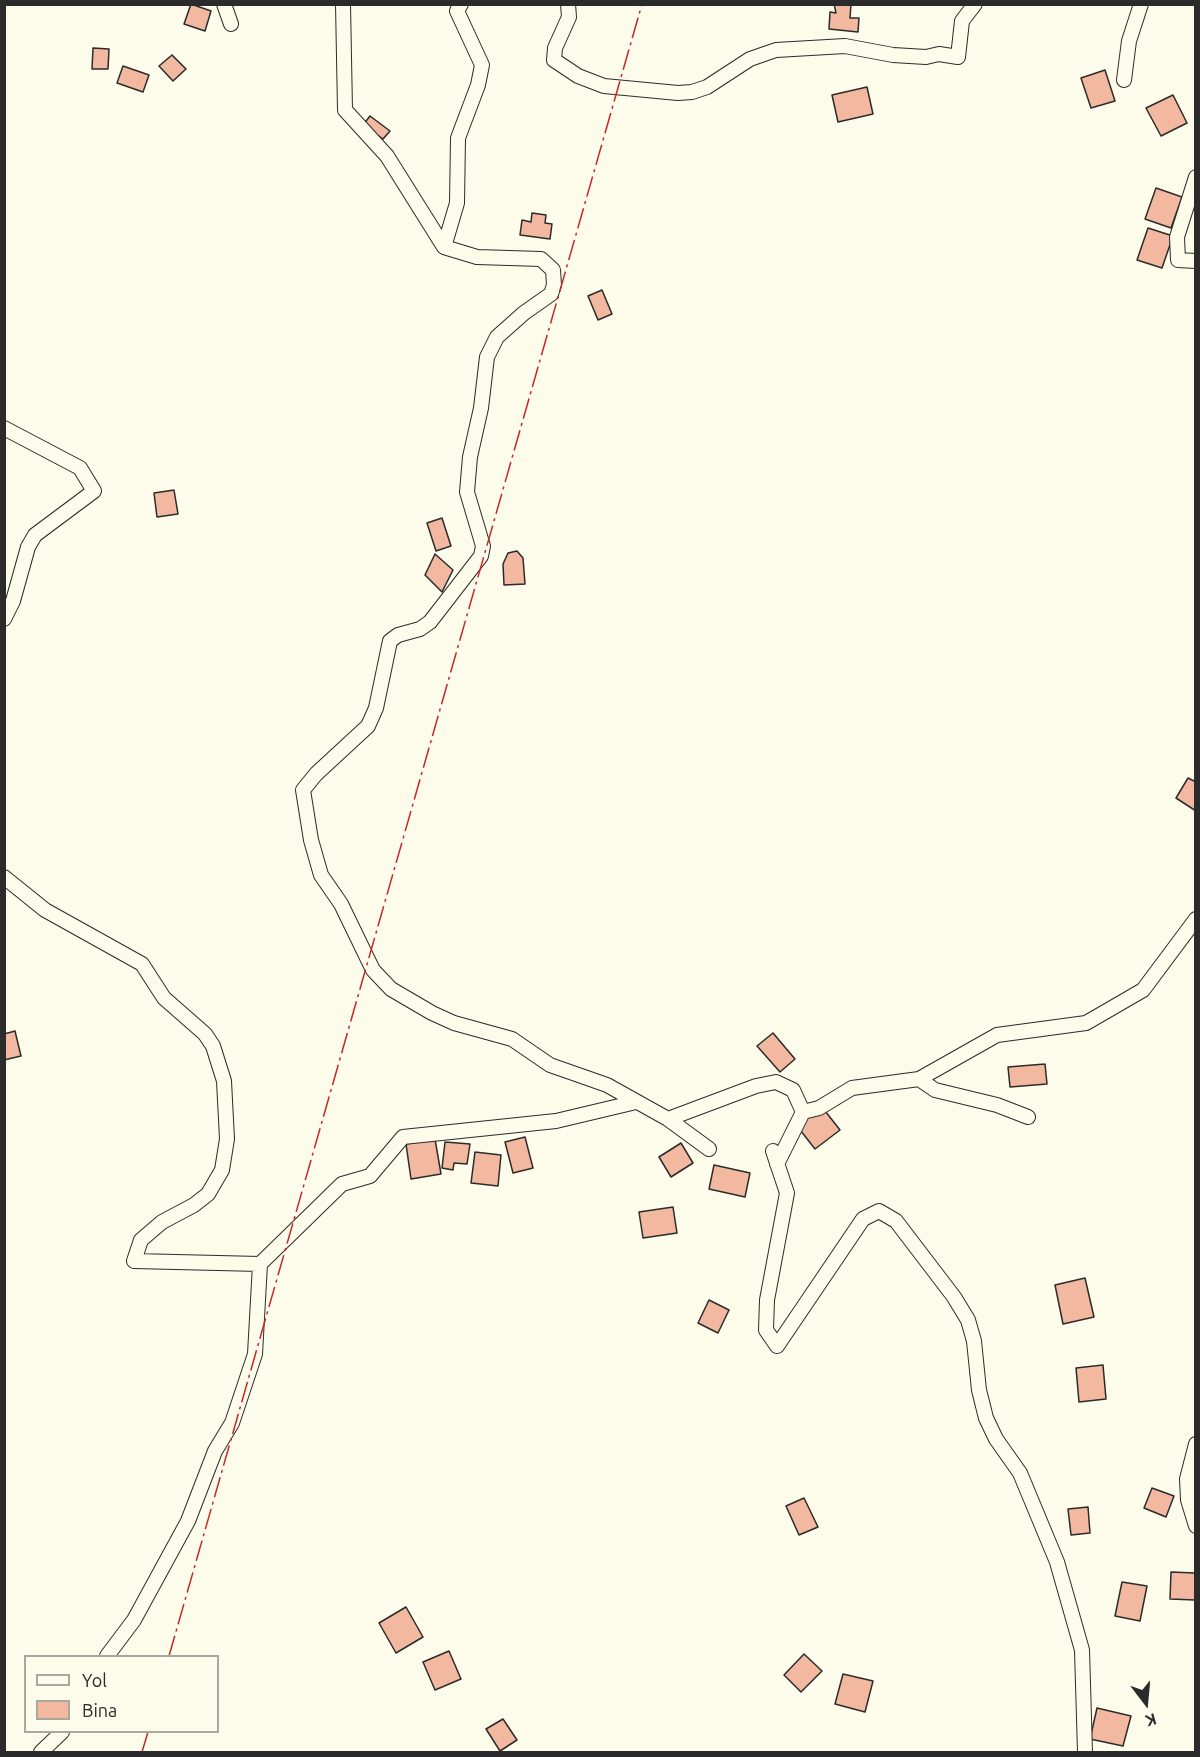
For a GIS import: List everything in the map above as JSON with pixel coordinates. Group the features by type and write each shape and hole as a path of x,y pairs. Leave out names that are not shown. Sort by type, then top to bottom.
{"street":[{"path":"224,4 231,24"},
{"path":"343,4 345,110 387,156 444,247 477,257 541,259 553,270 555,285 551,294 524,312 497,337 488,357 481,408 470,457 467,492 483,546 481,556 430,622 420,629 399,635 390,641 376,708 368,726 316,774 303,790 311,840 321,875 341,904 373,970 391,988 432,1013 454,1023 512,1039 550,1065 607,1085 668,1119 709,1149"},
{"path":"444,247 457,203 458,138 478,85 482,65 457,11 461,4"},
{"path":"568,4 569,17 555,48 554,60 578,76 604,86 678,93 692,92 707,87 750,59 776,50 845,46 893,55 926,57 939,54 958,57 962,21 975,4"},
{"path":"1124,80 1129,41 1141,4"},
{"path":"1196,177 1177,237 1178,260 1196,261"},
{"path":"4,428 80,468 94,490 35,535 28,547 13,601 4,619"},
{"path":"4,877 45,910 141,964 164,998 205,1034 213,1046 224,1081 227,1139 222,1170 208,1194 194,1205 162,1222 141,1240 134,1261 260,1264"},
{"path":"1085,1752 1082,1650 1057,1562 1020,1473 996,1438 986,1418 979,1390 974,1341 968,1320 954,1296 896,1221 879,1210 863,1219 777,1346 766,1330 767,1300 787,1193 775,1158 803,1112 819,1108 852,1088 919,1079 997,1035 1086,1023 1143,990 1196,919"},
{"path":"919,1079 935,1090 997,1105 1028,1117"},
{"path":"668,1119 756,1086 776,1082 793,1090 803,1112"},
{"path":"108,1655 134,1620 188,1521 215,1450 232,1423 255,1354 260,1264 342,1184 370,1176 403,1137 556,1121 636,1102"},
{"path":"1196,1444 1187,1479 1188,1500 1196,1526"},
{"path":"40,1752 60,1733"}],"building":[{"path":"191,4 211,11 205,31 184,24"},
{"path":"834,4 851,4 850,18 859,18 858,32 829,29 830,12 836,13"},
{"path":"93,48 109,49 108,69 92,69"},
{"path":"172,55 186,69 173,81 159,66"},
{"path":"123,66 149,75 143,92 117,83"},
{"path":"1105,70 1115,101 1091,108 1081,78"},
{"path":"867,87 873,114 838,122 832,95"},
{"path":"1173,95 1187,123 1161,136 1146,108"},
{"path":"370,116 390,131 383,139 363,125"},
{"path":"1156,188 1182,197 1171,228 1145,219"},
{"path":"532,213 546,215 545,223 552,224 550,239 520,235 522,220 531,222"},
{"path":"1148,228 1173,236 1162,268 1137,260"},
{"path":"602,290 612,314 598,320 588,296"},
{"path":"174,490 178,514 157,517 154,493"},
{"path":"442,518 451,546 436,551 427,523"},
{"path":"517,551 523,558 525,584 504,585 503,564 508,553"},
{"path":"435,554 453,570 442,592 425,575"},
{"path":"1188,778 1196,782 1196,811 1176,798"},
{"path":"15,1031 21,1056 4,1060 4,1034"},
{"path":"773,1033 795,1059 780,1072 757,1046"},
{"path":"1045,1064 1047,1084 1010,1087 1008,1067"},
{"path":"822,1107 840,1130 815,1149 797,1126"},
{"path":"525,1137 533,1168 513,1173 505,1142"},
{"path":"435,1139 441,1174 411,1179 406,1144"},
{"path":"445,1142 470,1144 467,1164 454,1163 453,1170 442,1168"},
{"path":"681,1143 693,1163 671,1177 659,1157"},
{"path":"475,1152 501,1155 498,1186 471,1183"},
{"path":"714,1165 750,1173 745,1197 709,1189"},
{"path":"673,1207 677,1233 643,1238 639,1212"},
{"path":"1085,1278 1094,1317 1063,1324 1055,1285"},
{"path":"709,1300 729,1310 718,1333 698,1323"},
{"path":"1103,1365 1106,1399 1079,1402 1076,1368"},
{"path":"1152,1488 1174,1496 1166,1517 1144,1508"},
{"path":"804,1498 818,1527 799,1535 786,1506"},
{"path":"1088,1507 1090,1533 1071,1535 1068,1509"},
{"path":"1171,1572 1195,1573 1195,1600 1170,1599"},
{"path":"1122,1582 1147,1586 1140,1621 1115,1616"},
{"path":"406,1607 423,1637 396,1653 379,1623"},
{"path":"449,1651 461,1679 435,1690 423,1662"},
{"path":"804,1654 822,1671 801,1692 784,1675"},
{"path":"843,1674 873,1681 865,1712 835,1704"},
{"path":"1097,1708 1131,1716 1123,1746 1090,1739"},
{"path":"503,1719 517,1740 500,1751 486,1729"}],"power":[{"path":"169,1655 642,4"},
{"path":"142,1752 148,1733"}]}
